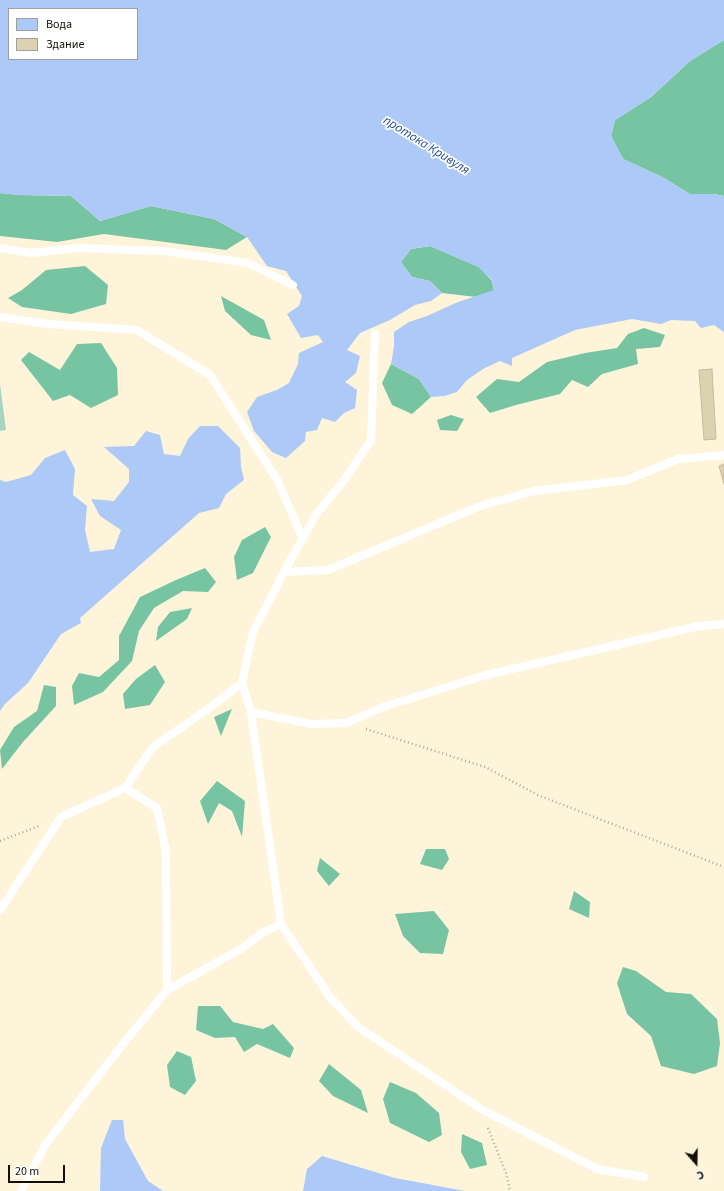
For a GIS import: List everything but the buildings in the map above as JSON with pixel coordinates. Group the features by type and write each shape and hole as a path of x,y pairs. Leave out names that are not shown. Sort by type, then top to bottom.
{"lane":[{"path":"0,248 31,253 76,248 164,251 248,263 293,285"},
{"path":"0,317 48,324 136,330 210,374 244,430 278,481 303,539"},
{"path":"375,334 370,440 345,479 315,516 284,572 253,632 242,683 251,712 281,924 330,997 358,1027 481,1109 597,1169 644,1177"},
{"path":"284,572 328,570 480,506 534,491 627,480 678,459 724,455"},
{"path":"251,712 311,724 346,723 386,706 486,675 699,626 724,624"},
{"path":"0,910 61,817 124,788 153,747 208,709 242,683"},
{"path":"124,788 156,808 166,851 167,990"},
{"path":"21,1191 45,1145 119,1049 167,990 241,949 262,934 281,924"}],"path":[{"path":"346,723 485,767 540,796 724,866"},
{"path":"0,841 61,817"},
{"path":"481,1109 506,1173 510,1191"}],"green space":[{"path":"724,40 724,196 714,194 690,194 662,177 623,159 611,136 615,120 651,97 690,61"},
{"path":"0,193 71,196 100,221 151,206 214,219 247,237 226,250 104,234 57,242 0,236"},
{"path":"430,246 479,267 492,281 494,291 476,297 442,293 430,281 412,277 401,262 411,249"},
{"path":"85,266 108,285 106,304 71,314 22,307 8,298 22,290 46,270"},
{"path":"221,296 264,320 271,340 251,335 225,311"},
{"path":"644,328 665,335 660,347 636,349 638,364 602,374 588,387 572,380 560,394 490,413 476,397 497,379 519,382 547,362 585,353 617,348 628,334"},
{"path":"101,343 117,368 118,395 91,408 70,395 53,401 21,360 29,352 60,370 77,344"},
{"path":"391,364 419,379 431,397 412,414 392,405 382,383"},
{"path":"0,384 6,430 0,431"},
{"path":"451,415 464,419 457,431 440,430 437,420"},
{"path":"265,527 271,537 253,573 237,580 234,557 242,540"},
{"path":"205,568 216,582 208,592 183,591 154,608 139,631 132,661 103,692 74,705 72,686 79,673 99,677 119,660 119,636 140,597"},
{"path":"192,608 187,619 156,641 158,627 170,612"},
{"path":"155,665 165,682 150,705 125,709 123,694 136,679"},
{"path":"44,685 56,687 56,706 23,742 2,769 0,750 14,727 37,711"},
{"path":"232,709 221,736 214,717"},
{"path":"217,781 245,801 242,837 232,811 219,803 208,824 200,801"},
{"path":"426,849 445,849 449,859 442,870 420,864"},
{"path":"320,858 340,874 329,886 317,871"},
{"path":"574,891 590,902 589,918 569,909"},
{"path":"434,911 449,930 443,954 420,953 403,936 395,914"},
{"path":"623,967 636,971 666,992 691,994 717,1019 720,1043 717,1066 694,1074 661,1066 651,1036 627,1014 617,983"},
{"path":"198,1006 220,1006 233,1022 263,1029 273,1024 294,1048 290,1058 257,1044 244,1052 235,1037 215,1038 196,1030"},
{"path":"177,1051 191,1057 196,1081 185,1095 170,1087 167,1065"},
{"path":"329,1064 361,1090 368,1113 333,1096 319,1081"},
{"path":"390,1082 416,1093 439,1113 442,1135 429,1142 390,1123 383,1099"},
{"path":"462,1134 482,1143 487,1165 470,1169 461,1152"}],"water":[{"name":"протока Кривуля","path":"0,0 724,0 724,40 690,61 651,97 615,120 611,136 623,159 662,177 690,194 714,194 724,196 724,332 714,325 701,328 695,321 671,320 661,324 632,319 575,330 512,358 512,366 500,361 483,369 467,380 457,392 444,396 431,397 419,379 391,364 394,346 394,332 409,322 427,316 458,302 494,290 492,280 478,267 430,246 411,249 401,262 412,277 430,281 442,293 431,301 415,305 390,320 360,333 347,350 360,356 356,373 345,382 357,390 355,408 344,413 335,422 322,418 317,430 306,432 305,441 286,458 272,452 254,431 247,412 257,397 277,390 289,383 298,364 299,353 323,342 318,335 301,338 287,314 299,306 302,296 286,271 267,266 247,237 214,219 151,206 100,221 71,196 0,193"},
{"path":"200,426 218,426 240,448 241,467 244,480 226,494 219,508 199,513 80,618 81,623 61,634 28,683 5,704 0,711 0,480 6,482 31,475 45,458 65,450 75,469 73,495 87,506 85,530 90,552 114,549 121,530 100,516 91,499 114,501 129,482 129,469 104,447 134,446 146,431 160,435 164,454 180,456 188,439"},
{"path":"112,1120 123,1120 125,1139 148,1181 163,1191 100,1191 101,1148"},
{"path":"322,1156 395,1178 465,1191 303,1191 307,1169"}]}
